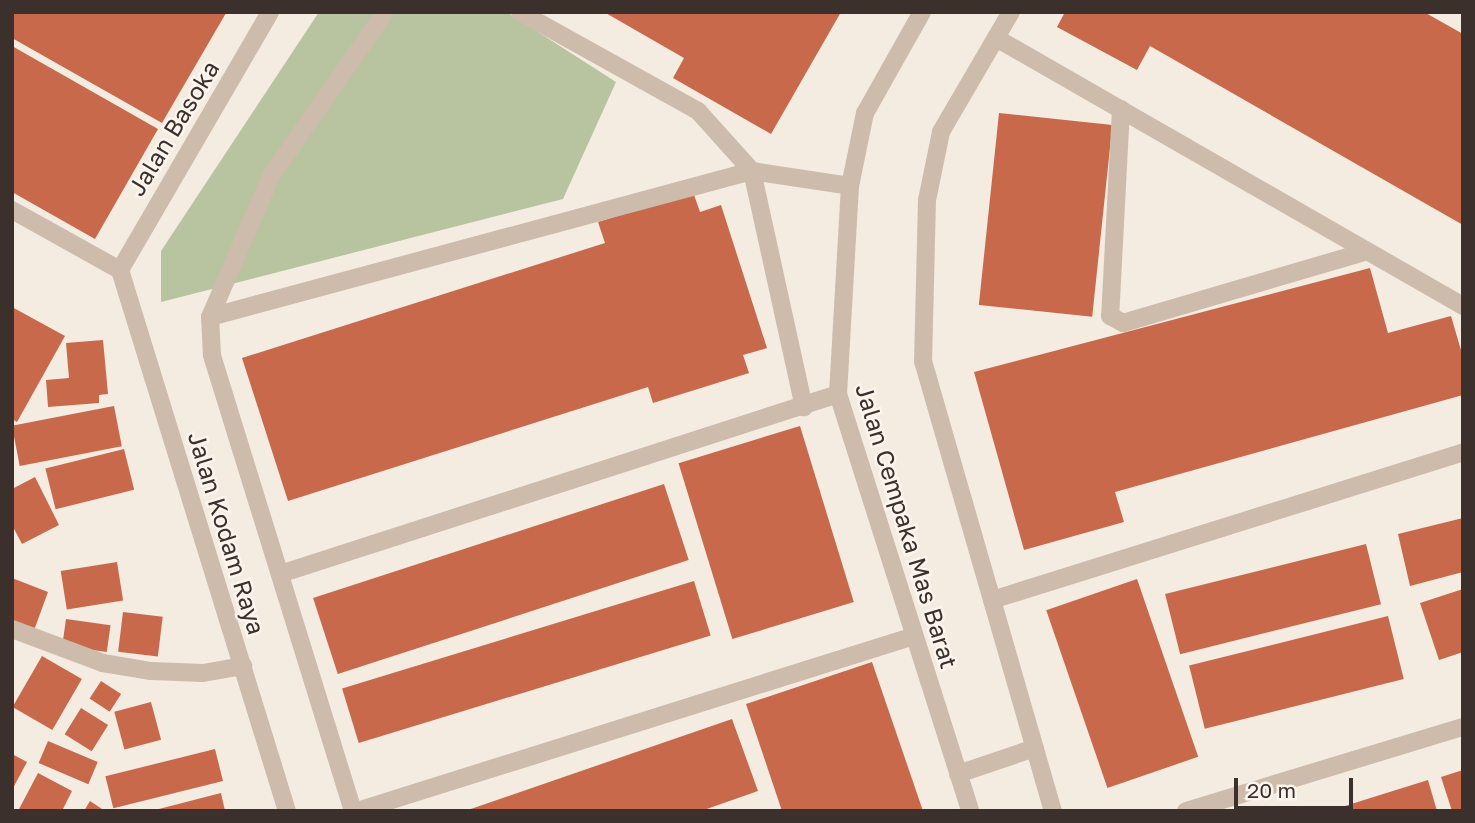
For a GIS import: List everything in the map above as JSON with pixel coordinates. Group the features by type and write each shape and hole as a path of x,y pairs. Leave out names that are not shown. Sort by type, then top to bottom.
{"street":[{"path":"385,12 271,176 210,317 212,355 355,811 914,636"},
{"path":"520,12 698,111 752,171 804,407"},
{"name":"Jalan Cempaka Mas Barat","path":"922,12 866,113 850,186 838,394 970,811"},
{"path":"1011,12 941,132 928,200 921,308 923,361 1053,811"},
{"name":"Jalan Basoka","path":"120,270 268,13"},
{"path":"996,38 1463,306"},
{"path":"1121,109 1110,316 1123,323 1367,251"},
{"path":"210,317 752,171 850,186"},
{"path":"12,210 120,270"},
{"name":"Jalan Kodam Raya","path":"120,270 288,811"},
{"path":"280,574 838,394"},
{"path":"992,600 1463,452"},
{"path":"12,629 103,663 151,671 243,666"},
{"path":"1186,811 1463,727"},
{"path":"958,774 1035,748"}],"green space":[{"path":"319,12 507,12 616,82 563,199 161,302 161,251"}],"building":[{"path":"12,12 226,13 162,123 12,38"},
{"path":"604,12 841,12 771,134 673,78 684,58"},
{"path":"1065,12 1424,12 1463,34 1463,225 1150,46 1137,70 1057,27"},
{"path":"12,46 158,129 95,239 12,192"},
{"path":"999,113 1112,125 1092,317 979,305"},
{"path":"693,192 700,212 721,205 767,348 743,355 749,373 653,403 648,387 288,501 242,358 605,243 598,222"},
{"path":"1370,268 1388,333 1451,316 1463,357 1463,395 1115,492 1124,522 1024,550 974,372"},
{"path":"12,307 65,336 17,422 12,419"},
{"path":"103,340 108,394 99,395 99,403 48,407 46,380 69,378 66,343"},
{"path":"114,406 122,446 20,466 12,426"},
{"path":"800,426 854,602 732,639 679,463"},
{"path":"124,449 134,490 56,509 45,469"},
{"path":"35,477 59,525 22,544 12,525 12,489"},
{"path":"664,484 689,560 338,674 313,598"},
{"path":"1463,518 1463,572 1410,586 1398,534"},
{"path":"1366,544 1381,604 1180,654 1165,594"},
{"path":"117,562 123,601 67,609 61,571"},
{"path":"12,578 48,592 33,633 12,625"},
{"path":"1137,579 1198,757 1107,788 1046,610"},
{"path":"694,581 711,636 359,743 342,689"},
{"path":"1463,589 1463,652 1439,660 1420,603"},
{"path":"123,612 163,617 158,657 118,652"},
{"path":"1388,616 1404,679 1205,729 1189,666"},
{"path":"66,619 111,625 107,652 62,646"},
{"path":"42,656 82,679 52,730 12,707"},
{"path":"872,662 923,811 782,811 746,704"},
{"path":"101,681 121,694 110,712 90,699"},
{"path":"151,702 161,740 124,750 114,712"},
{"path":"81,708 108,725 92,751 65,734"},
{"path":"732,719 758,791 701,811 465,811"},
{"path":"48,741 98,762 88,784 39,763"},
{"path":"215,749 223,781 113,808 105,776"},
{"path":"12,754 27,762 12,790"},
{"path":"1463,770 1463,811 1452,811 1441,777"},
{"path":"38,773 72,791 62,811 18,811"},
{"path":"1428,780 1437,811 1330,811 1348,805"},
{"path":"221,793 225,811 155,811 155,810"},
{"path":"90,801 105,811 84,811"}]}
